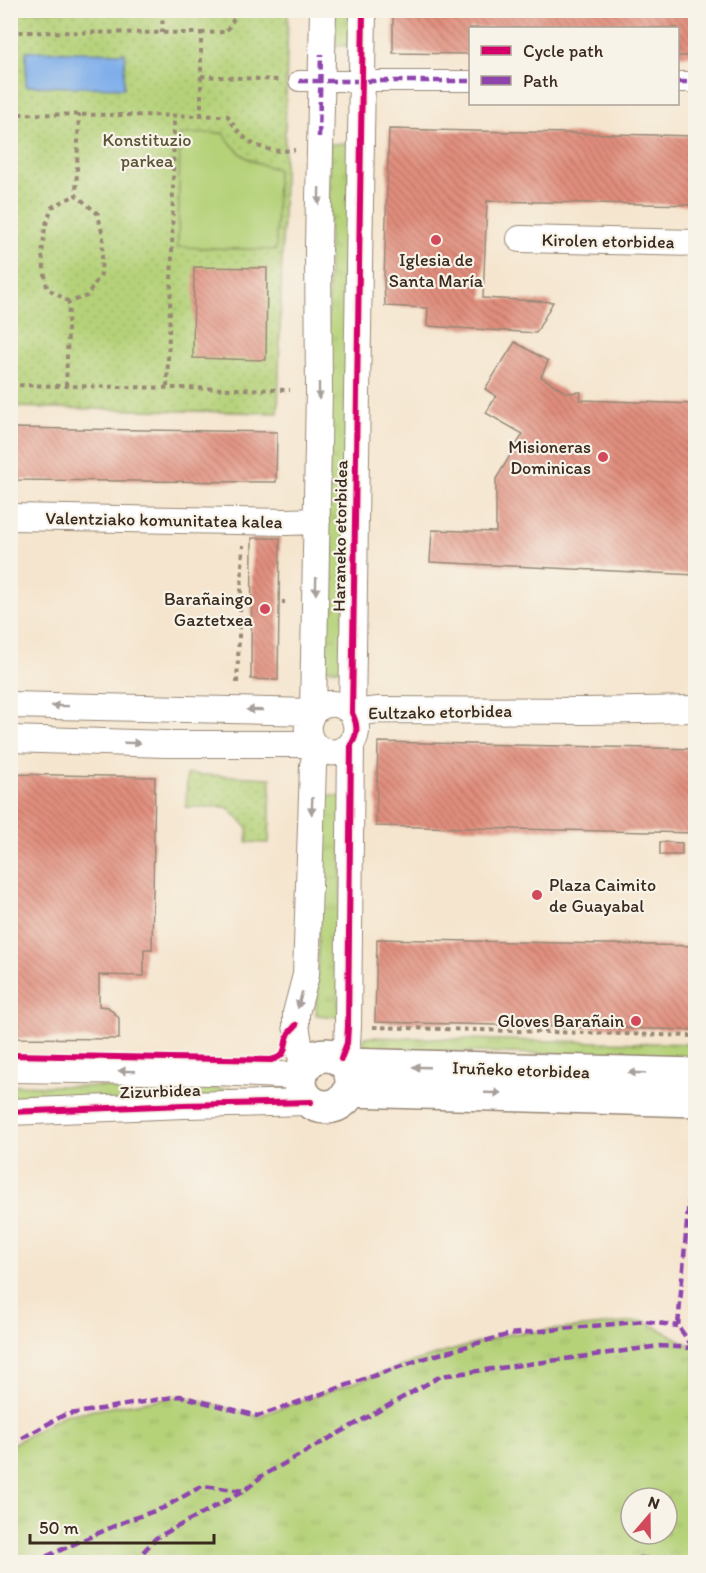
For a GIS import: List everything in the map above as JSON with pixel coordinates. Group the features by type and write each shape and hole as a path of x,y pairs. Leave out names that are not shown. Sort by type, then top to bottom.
{"street":[{"name":"Haraneko etorbidea","path":"304,1082 296,1013 306,975 315,746 307,729 313,712 319,391 318,245 310,81 323,10"},
{"name":"Haraneko etorbidea","path":"346,1071 351,745 357,730 352,713 363,10"},
{"path":"310,81 469,81"},
{"path":"679,82 696,82"},
{"name":"Kirolen etorbidea","path":"520,238 696,243"},
{"name":"Valentziako komunitatea kalea","path":"10,517 317,521"},
{"name":"Eultzako etorbidea","path":"10,705 313,712 319,707 333,703 347,708 352,713 379,710 696,709"},
{"path":"10,739 315,746 328,753 336,753 351,745"},
{"path":"10,1069 186,1072 304,1082 323,1107 332,1107 347,1097 346,1071 333,1055 315,1056 308,1061 304,1082"},
{"name":"Iruñeko etorbidea","path":"346,1071 696,1075"},
{"name":"Iruñeko etorbidea","path":"346,1071 696,1100"},
{"name":"Zizurbidea","path":"10,1112 173,1105 304,1082"}],"path":[{"path":"162,33 163,10"},
{"path":"10,32 226,32 239,10"},
{"path":"201,33 201,116"},
{"path":"201,76 310,81"},
{"path":"10,114 228,116 236,130 249,142 268,150 284,152 298,150"},
{"path":"76,195 79,114"},
{"path":"167,388 174,115"},
{"path":"69,302 87,296 101,274 103,237 98,214 76,195"},
{"path":"69,302 47,288 42,255 45,227 52,207 76,195"},
{"path":"66,386 69,302"},
{"path":"10,385 290,390"},
{"path":"237,683 243,538"},
{"path":"220,600 250,601"},
{"path":"373,1027 696,1036"}],"green space":[{"name":"Konstituzio parkea","path":"11,11 288,11 278,413 11,407"},
{"path":"334,11 355,11 354,46 332,45"},
{"path":"223,133 246,157 259,164 277,169 276,250 178,247 180,134"},
{"path":"350,143 343,670 324,669 330,144"},
{"path":"187,774 271,778 269,843 247,842 248,828 227,807 186,807"},
{"path":"322,795 343,797 338,1017 316,1015"},
{"path":"365,1037 695,1044 696,1058 362,1049"},
{"path":"11,1085 274,1090 289,1094 11,1106"},
{"path":"645,1321 695,1347 695,1562 11,1562 11,1445 64,1415 180,1396 258,1416 422,1359 510,1334"}],"water":[{"path":"26,51 125,53 124,88 26,86"}],"building":[{"path":"393,10 696,10 696,56 679,56 679,27 469,27 469,54 393,53"},
{"path":"389,129 696,136 696,205 487,201 483,298 553,302 536,333 427,326 428,308 385,306"},
{"path":"194,267 267,268 266,360 193,358"},
{"name":"Misioneras Dominicas","path":"515,342 548,361 541,377 567,393 581,392 580,400 696,404 696,575 430,562 432,530 496,532 496,479 523,434 486,413 496,396 485,389"},
{"path":"10,428 277,432 276,482 10,480"},
{"name":"Barañaingo Gaztetxea","path":"252,538 280,538 278,680 251,679"},
{"path":"378,742 696,749 696,833 376,826"},
{"path":"10,774 155,777 152,949 144,949 144,976 99,975 99,1006 108,1007 119,1018 119,1039 10,1038"},
{"path":"660,842 682,843 682,855 660,855"},
{"path":"377,939 696,946 696,1030 375,1022"}],"marked path":[{"path":"319,137 321,54"},
{"path":"299,81 469,81"},
{"path":"679,82 696,82"},
{"path":"693,1347 678,1326 695,1130"},
{"path":"10,1445 64,1415 180,1396 258,1416 422,1359 510,1334 645,1321 678,1326"},
{"path":"134,1562 156,1538 244,1491 262,1476 441,1376 660,1346 696,1348"},
{"path":"34,1562 121,1523 163,1508 202,1486 244,1491"},
{"path":"627,1562 640,1558 683,1562"}],"cycle path":[{"path":"341,1059 347,1043 348,1026 351,745 356,729 352,713 363,10"},
{"path":"10,1055 271,1060 281,1056 289,1033 296,1025"},
{"path":"10,1112 311,1102"}],"place":[{"name":"Iglesia de Santa María","path":"436,240"},
{"name":"Misioneras Dominicas","path":"603,457"},
{"name":"Barañaingo Gaztetxea","path":"265,609"},
{"name":"Plaza Caimito de Guayabal","path":"537,895"},
{"name":"Gloves Barañain","path":"636,1021"}]}
